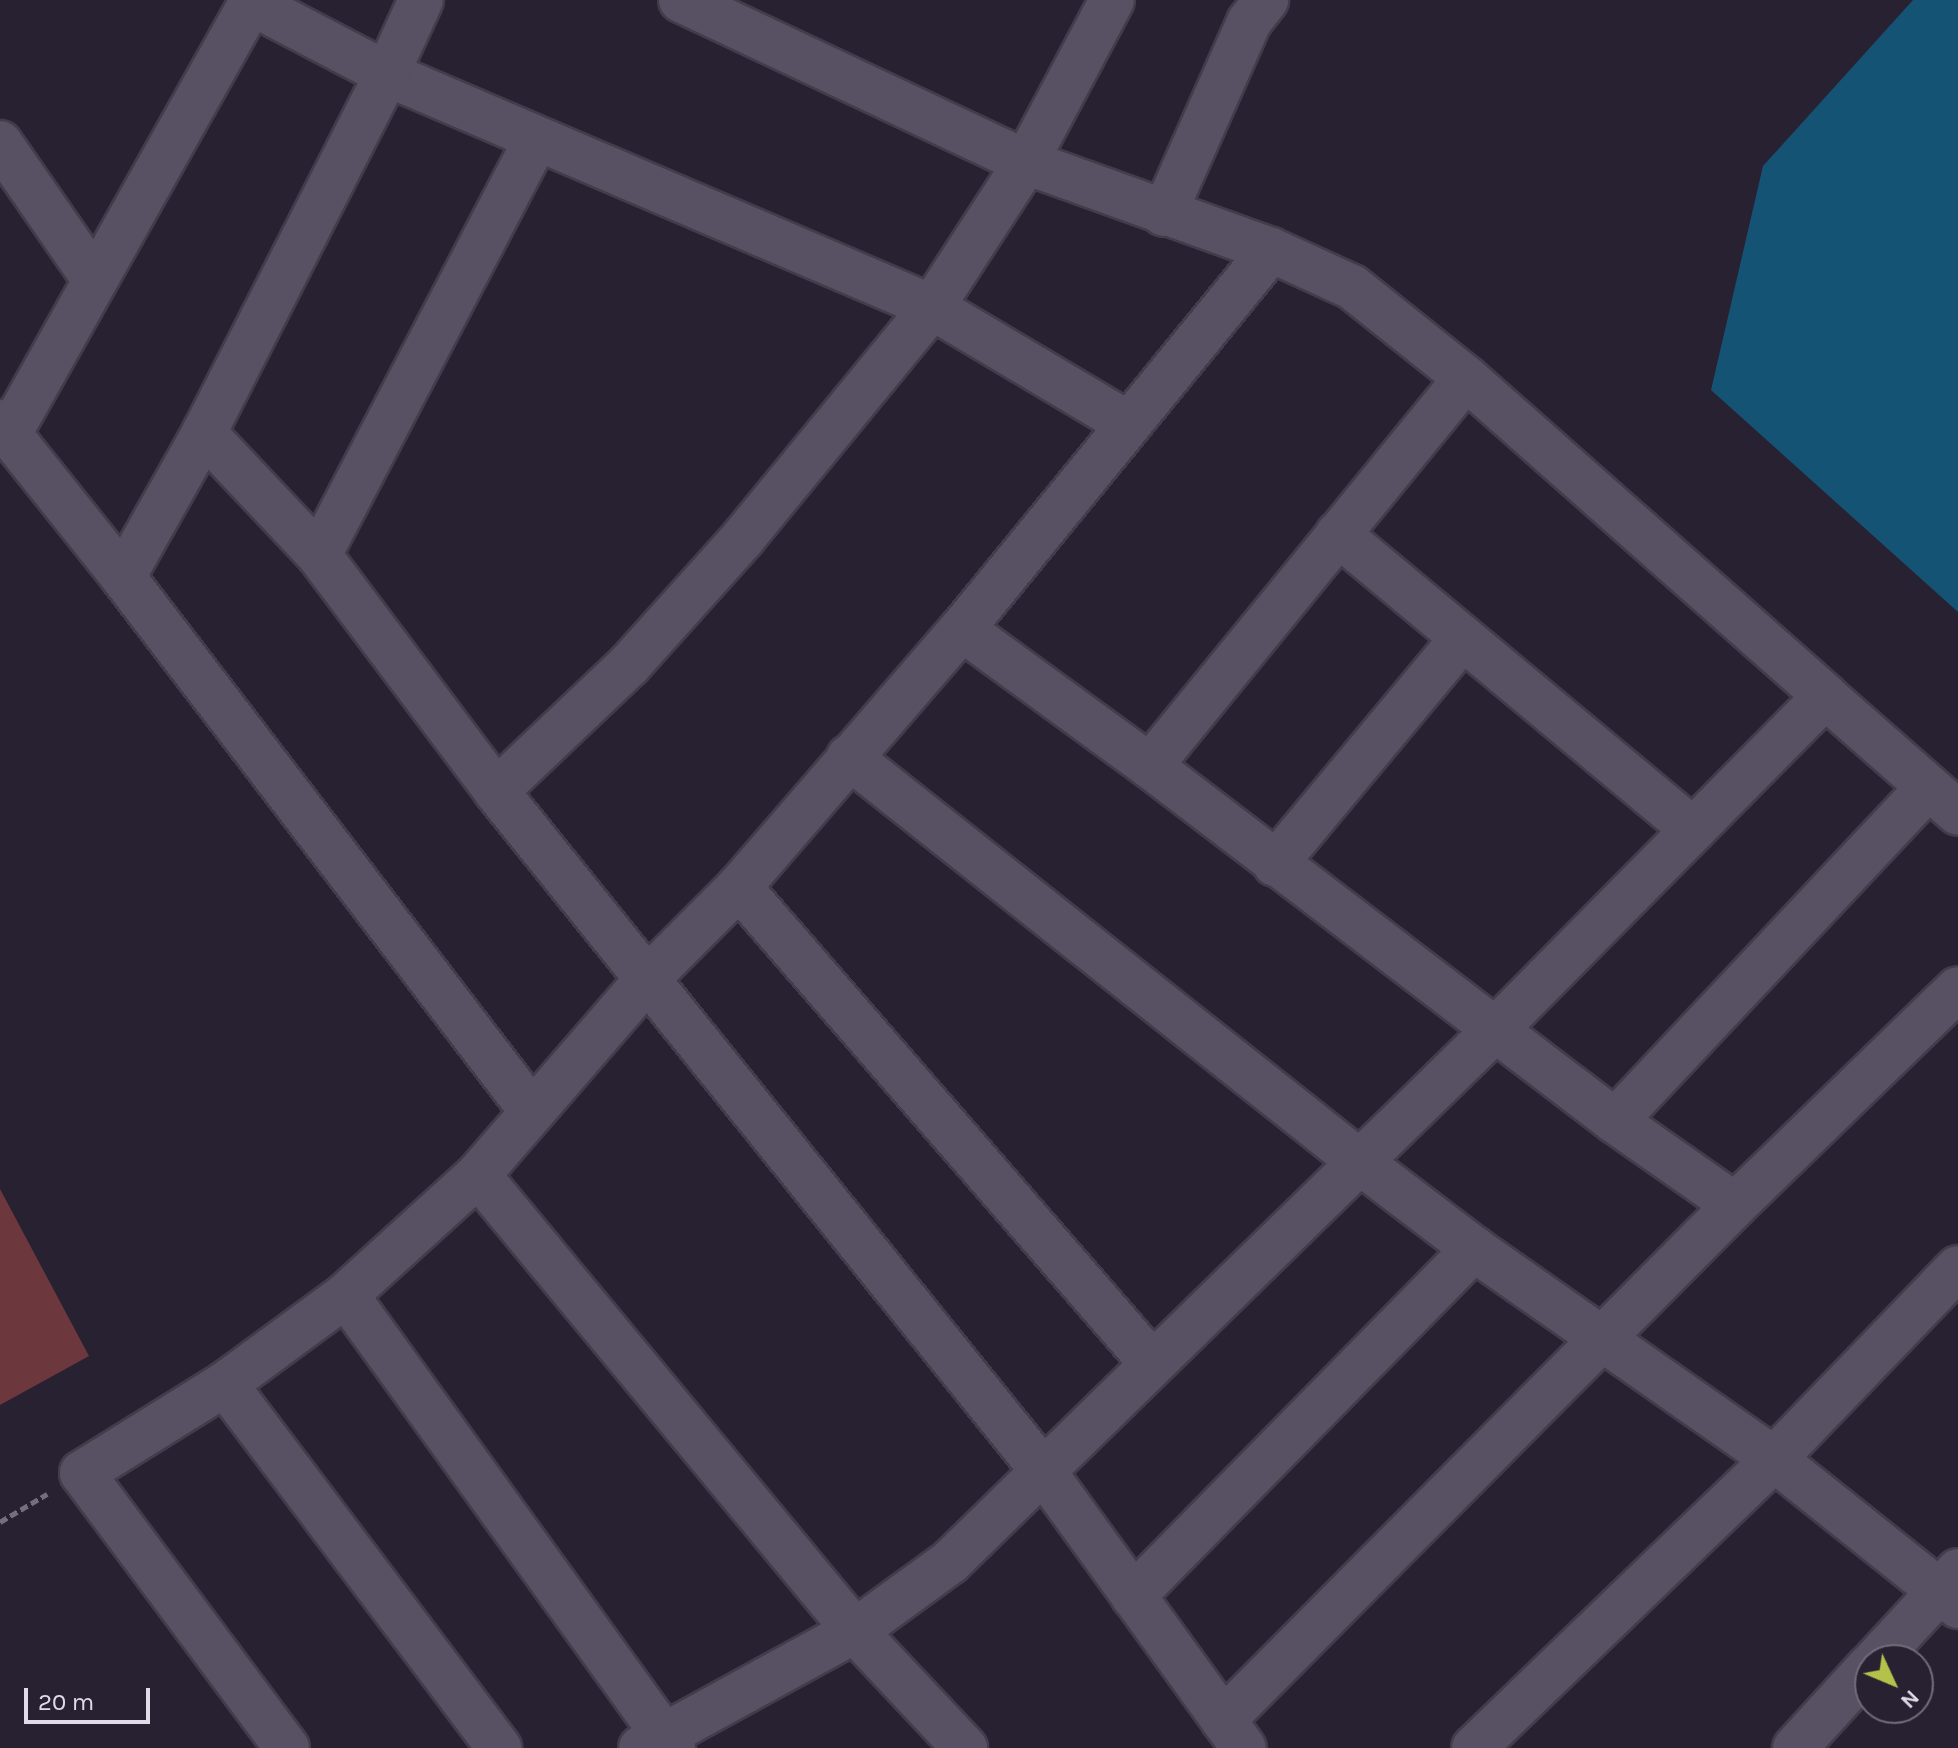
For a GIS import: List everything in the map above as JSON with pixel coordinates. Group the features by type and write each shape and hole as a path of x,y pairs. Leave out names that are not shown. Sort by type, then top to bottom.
{"street":[{"path":"123,577 204,433 387,74 421,0"},
{"path":"681,0 1026,162 1271,250 1352,287 1466,378 1943,800 1615,1121"},
{"path":"1164,214 1249,22 1266,0"},
{"path":"531,1110 123,577 4,428 94,279 248,1 387,74 535,141 932,307 1127,423"},
{"path":"496,791 629,665 744,537 932,307 1026,162 1107,1"},
{"path":"319,555 535,141"},
{"path":"0,143 94,279"},
{"path":"287,1748 82,1473 225,1384 346,1295 478,1175 649,977 739,887 962,629 1271,250"},
{"path":"1150,766 1466,378"},
{"path":"204,433 319,555 496,791 649,977 1044,1472 1233,1734 1600,1338 1958,989"},
{"path":"1338,534 1461,640 1691,828"},
{"path":"962,629 1150,766 1615,1121 1735,1205"},
{"path":"1275,864 1461,640"},
{"path":"346,1295 658,1743 855,1631 950,1562 1044,1472 1150,1361 1497,1028 1691,828 1825,696"},
{"path":"849,757 1474,1249 1774,1459 1951,1589 1893,1644"},
{"path":"739,887 1150,1361"},
{"path":"478,1175 855,1631 965,1748"},
{"path":"1133,1596 1474,1249"},
{"path":"1474,1748 1774,1459 1958,1268"},
{"path":"225,1384 499,1748"},
{"path":"1795,1748 1854,1683"}],"path":[{"path":"0,1522 82,1473"}],"shaded area":[{"path":"0,1189 89,1356 0,1405"}],"water":[{"path":"1913,0 1958,0 1958,612 1711,390 1763,166"}]}
